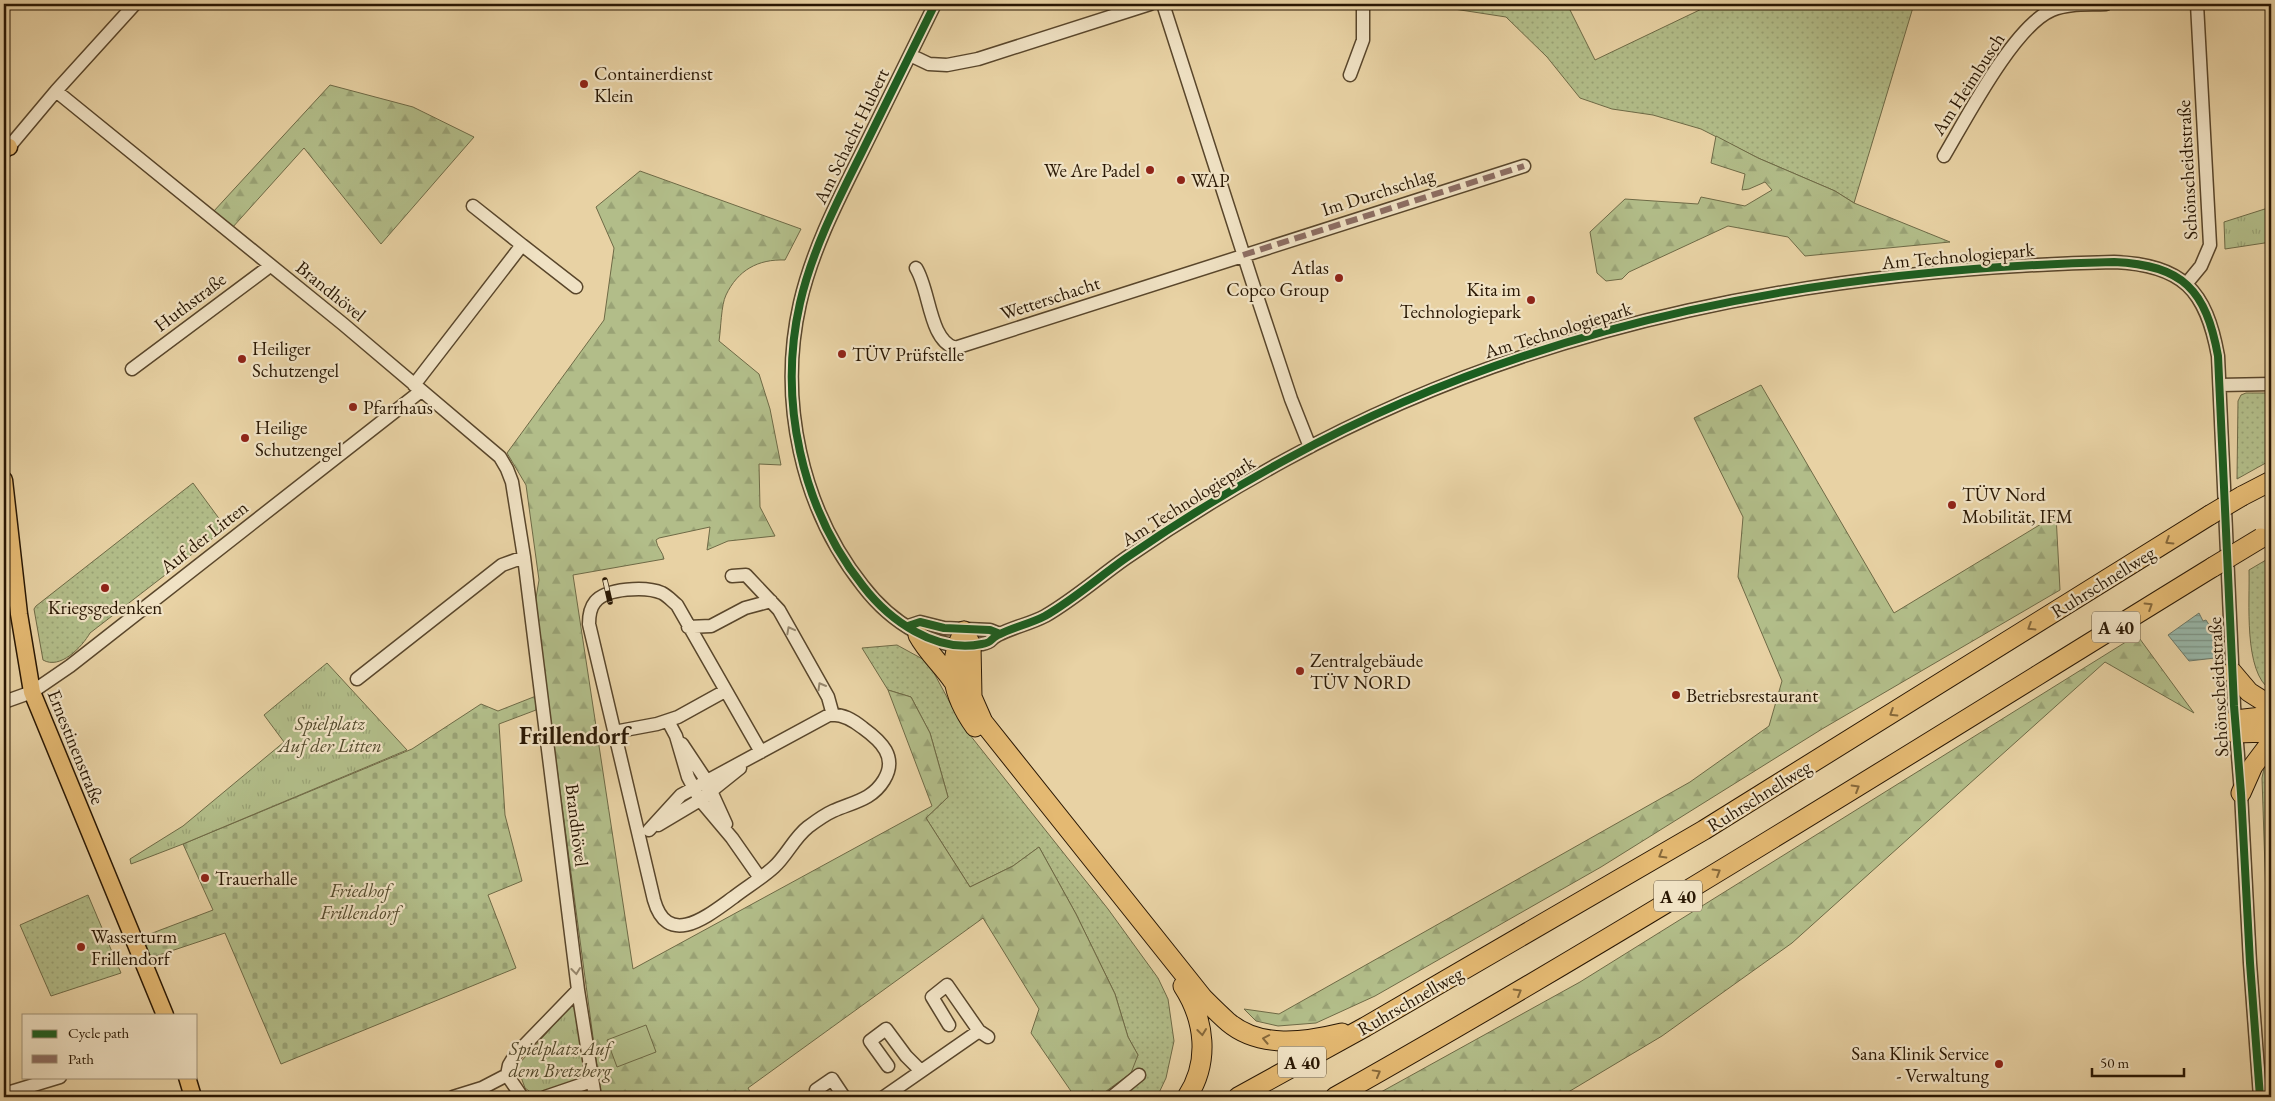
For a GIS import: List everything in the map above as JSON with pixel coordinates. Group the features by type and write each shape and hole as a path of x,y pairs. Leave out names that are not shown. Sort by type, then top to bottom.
{"highway":[{"name":"Ruhrschnellweg","path":"1238,1097 1365,1027 1704,830 2210,515 2271,481"},
{"name":"A 40","path":"1335,1097 1565,965 1899,762 2213,567 2268,536"},
{"path":"913,631 953,681 961,705 974,726 1169,964 1193,1001 1201,1025 1203,1045 1195,1085 1187,1097"},
{"path":"953,681 964,640"},
{"path":"964,640 972,697 983,722 1203,998 1229,1023 1255,1037 1287,1042 1316,1039 1365,1027"},
{"path":"2232,672 2249,692 2271,706"},
{"path":"2235,726 2271,716"},
{"path":"2235,726 2271,732"},
{"path":"2241,793 2253,766 2271,742"}],"main road":[{"name":"Ernestinenstraße","path":"4,480 19,614 32,692 165,1014"},
{"path":"187,1078 193,1097"}],"street":[{"path":"5,149 135,4"},
{"name":"Am Schacht Hubert","path":"804,286 823,231 935,4"},
{"name":"Am Schacht Hubert","path":"910,55 929,64 947,65 978,58 1150,4"},
{"path":"1163,4 1243,255 1291,398 1310,447"},
{"path":"1350,75 1363,40 1363,4"},
{"name":"Am Heimbusch","path":"1944,156 1993,73 2020,37 2038,19 2052,10 2065,6 2106,4"},
{"name":"Schönscheidtstraße","path":"2197,4 2210,245 2201,266 2187,283 2200,300 2214,331 2220,385 2235,726 2260,1097"},
{"name":"Brandhövel","path":"56,91 500,457 507,469 512,482 524,557 578,990 594,1097"},
{"name":"Im Durchschlag","path":"1243,255 1524,166"},
{"path":"473,206 576,286"},
{"name":"Auf der Litten","path":"4,702 32,692 70,666 417,388 522,245"},
{"name":"Wetterschacht","path":"916,268 922,280 939,336 948,346 955,348 1243,255"},
{"name":"Am Technologiepark","path":"804,286 796,323 792,382 797,437 814,502 855,577 886,612 913,631 964,640 990,630 1000,634 1047,615 1146,545 1231,492 1310,447 1340,431 1440,387 1524,354 1633,323 1750,297 1847,282 1940,272 2105,262 2144,265 2169,272 2187,283"},
{"name":"Huthstraße","path":"132,368 270,266"},
{"path":"2220,385 2271,384"},
{"path":"357,679 502,565 524,557"},
{"path":"732,576 746,575 779,610 828,697 833,714"},
{"path":"745,608 752,583"},
{"path":"644,833 700,800 709,786 749,759 761,752 794,731 833,714 849,718 880,741 888,754 890,767 887,775 872,794 831,812 807,827 773,868 700,922 684,926 670,923 656,907 644,833 614,732 590,624 589,616 594,602 603,596 618,591 640,589 656,591 677,605 688,627 705,650 724,691 761,752"},
{"path":"688,627 705,627 722,623 745,608 771,602"},
{"path":"614,732 668,721 724,691"},
{"path":"668,721 709,786 732,838"},
{"path":"676,736 688,777 700,800 732,838 760,878"},
{"path":"644,833 681,795 694,788 709,786"},
{"path":"884,1097 921,1071 983,1034 947,985 932,997 949,1025"},
{"path":"522,1097 507,1075 509,1065 515,1055 578,990"},
{"path":"888,1066 870,1041 886,1029 906,1056 921,1071"},
{"path":"453,1097 482,1088 507,1075"},
{"path":"1112,1097 1139,1075"},
{"path":"4,1094 57,1078"},
{"path":"820,1097 816,1090 832,1079 844,1097"},
{"path":"545,1097 592,1081"}],"green space":[{"path":"1440,4 1567,4 1595,60 1712,4 1914,4 1854,203 1835,191 1758,158 1701,129 1653,115 1612,109 1580,98 1547,57 1506,17 1441,7"},
{"path":"330,85 413,107 474,137 381,244 304,148 232,228 213,212"},
{"path":"1716,136 1758,158 1835,191 1854,203 1950,242 1805,256 1788,237 1728,226 1629,272 1622,279 1606,281 1597,273 1590,232 1625,199 1698,204 1701,197 1745,206 1772,190 1765,182 1742,190 1745,174 1711,163"},
{"path":"640,171 801,229 785,260 758,264 736,279 726,295 723,305 719,341 759,374 770,409 781,465 759,464 760,507 775,536 728,541 707,550 710,527 656,540 664,559 573,575 633,969 932,806 888,690 911,697 930,733 948,797 926,818 970,887 1013,866 1039,847 1076,914 1115,994 1128,1037 1138,1055 1131,1073 1098,1097 1075,1097 1031,1033 1039,1009 983,918 748,1088 753,1097 601,1097 535,604 539,580 526,485 507,453 604,320 614,248 596,207"},
{"path":"2271,207 2271,242 2225,249 2224,222"},
{"path":"1761,385 1894,613 2056,515 2060,590 1822,729 1601,867 1375,996 1316,1023 1278,1026 1256,1021 1244,1009 1279,1014 1690,782 1769,726 1782,681 1738,577 1743,517 1694,418"},
{"path":"2246,393 2271,393 2271,460 2237,479 2238,401 2241,395"},
{"path":"193,483 226,528 90,633 82,645 70,656 56,662 43,660 34,609 36,606"},
{"path":"2271,557 2271,690 2262,681 2252,652 2249,570"},
{"path":"2137,635 2194,713 2105,662 1792,943 1662,1036 1560,1097 1372,1097 1580,982"},
{"path":"897,645 928,662 962,725 1108,909 1158,978 1168,999 1174,1041 1166,1078 1157,1097 1098,1097 1123,1080 1138,1055 1128,1037 1115,994 1076,914 1039,847 1013,866 970,887 926,818 948,797 930,733 911,697 888,690 862,648"},
{"name":"Spielplatz Auf der Litten","path":"327,663 407,750 131,864 130,859 183,826 284,742 264,715"},
{"name":"Friedhof Frillendorf","path":"536,696 536,710 499,724 505,815 522,881 488,895 516,968 281,1064 225,933 150,958 142,937 213,910 183,844 412,749 481,704 498,711"},
{"path":"2271,755 2271,1048 2262,778 2264,768"},
{"path":"88,895 121,973 51,996 20,925"},
{"name":"Spielplatz Auf dem Bretzberg","path":"578,998 590,1079 533,1094 525,1088 517,1066"},
{"path":"646,1025 656,1052 617,1067 607,1040"}],"shaded area":[{"path":"2199,613 2203,621 2206,620 2213,631 2215,658 2189,661 2168,635"}],"railway":[{"path":"605,580 610,602"}],"marked path":[{"path":"1243,255 1524,166"}],"cycle path":[{"path":"935,4 842,192 818,246 800,303 794,340 792,377 794,415 800,452 810,488 824,523 842,555 863,586 886,611 915,632 948,644 965,646 990,642 1004,632 1045,616 1076,596 1126,558 1205,506 1287,459 1384,411 1483,370 1585,337 1688,311 1793,290 1899,276 2006,267 2114,262 2138,264 2158,269 2174,276 2187,285 2198,298 2206,314 2213,333 2218,356 2234,706 2260,1097"},
{"path":"908,626 920,622 944,628 990,630 1000,634"}],"place":[{"name":"Containerdienst Klein","path":"584,84"},
{"name":"We Are Padel","path":"1150,170"},
{"name":"WAP","path":"1181,180"},
{"name":"Atlas Copco Group","path":"1339,278"},
{"name":"Kita im Technologiepark","path":"1531,300"},
{"name":"TÜV Prüfstelle","path":"842,354"},
{"name":"Heiliger Schutzengel","path":"242,359"},
{"name":"Pfarrhaus","path":"353,407"},
{"name":"Heilige Schutzengel","path":"245,438"},
{"name":"TÜV Nord Mobilität, IFM","path":"1952,505"},
{"name":"Kriegsgedenken","path":"105,588"},
{"name":"Zentralgebäude TÜV NORD","path":"1300,671"},
{"name":"Betriebsrestaurant","path":"1676,695"},
{"name":"Trauerhalle","path":"205,878"},
{"name":"Wasserturm Frillendorf","path":"81,947"},
{"name":"Sana Klinik Service - Verwaltung","path":"1999,1064"}],"district":[{"name":"Frillendorf","path":"574,735"}]}
